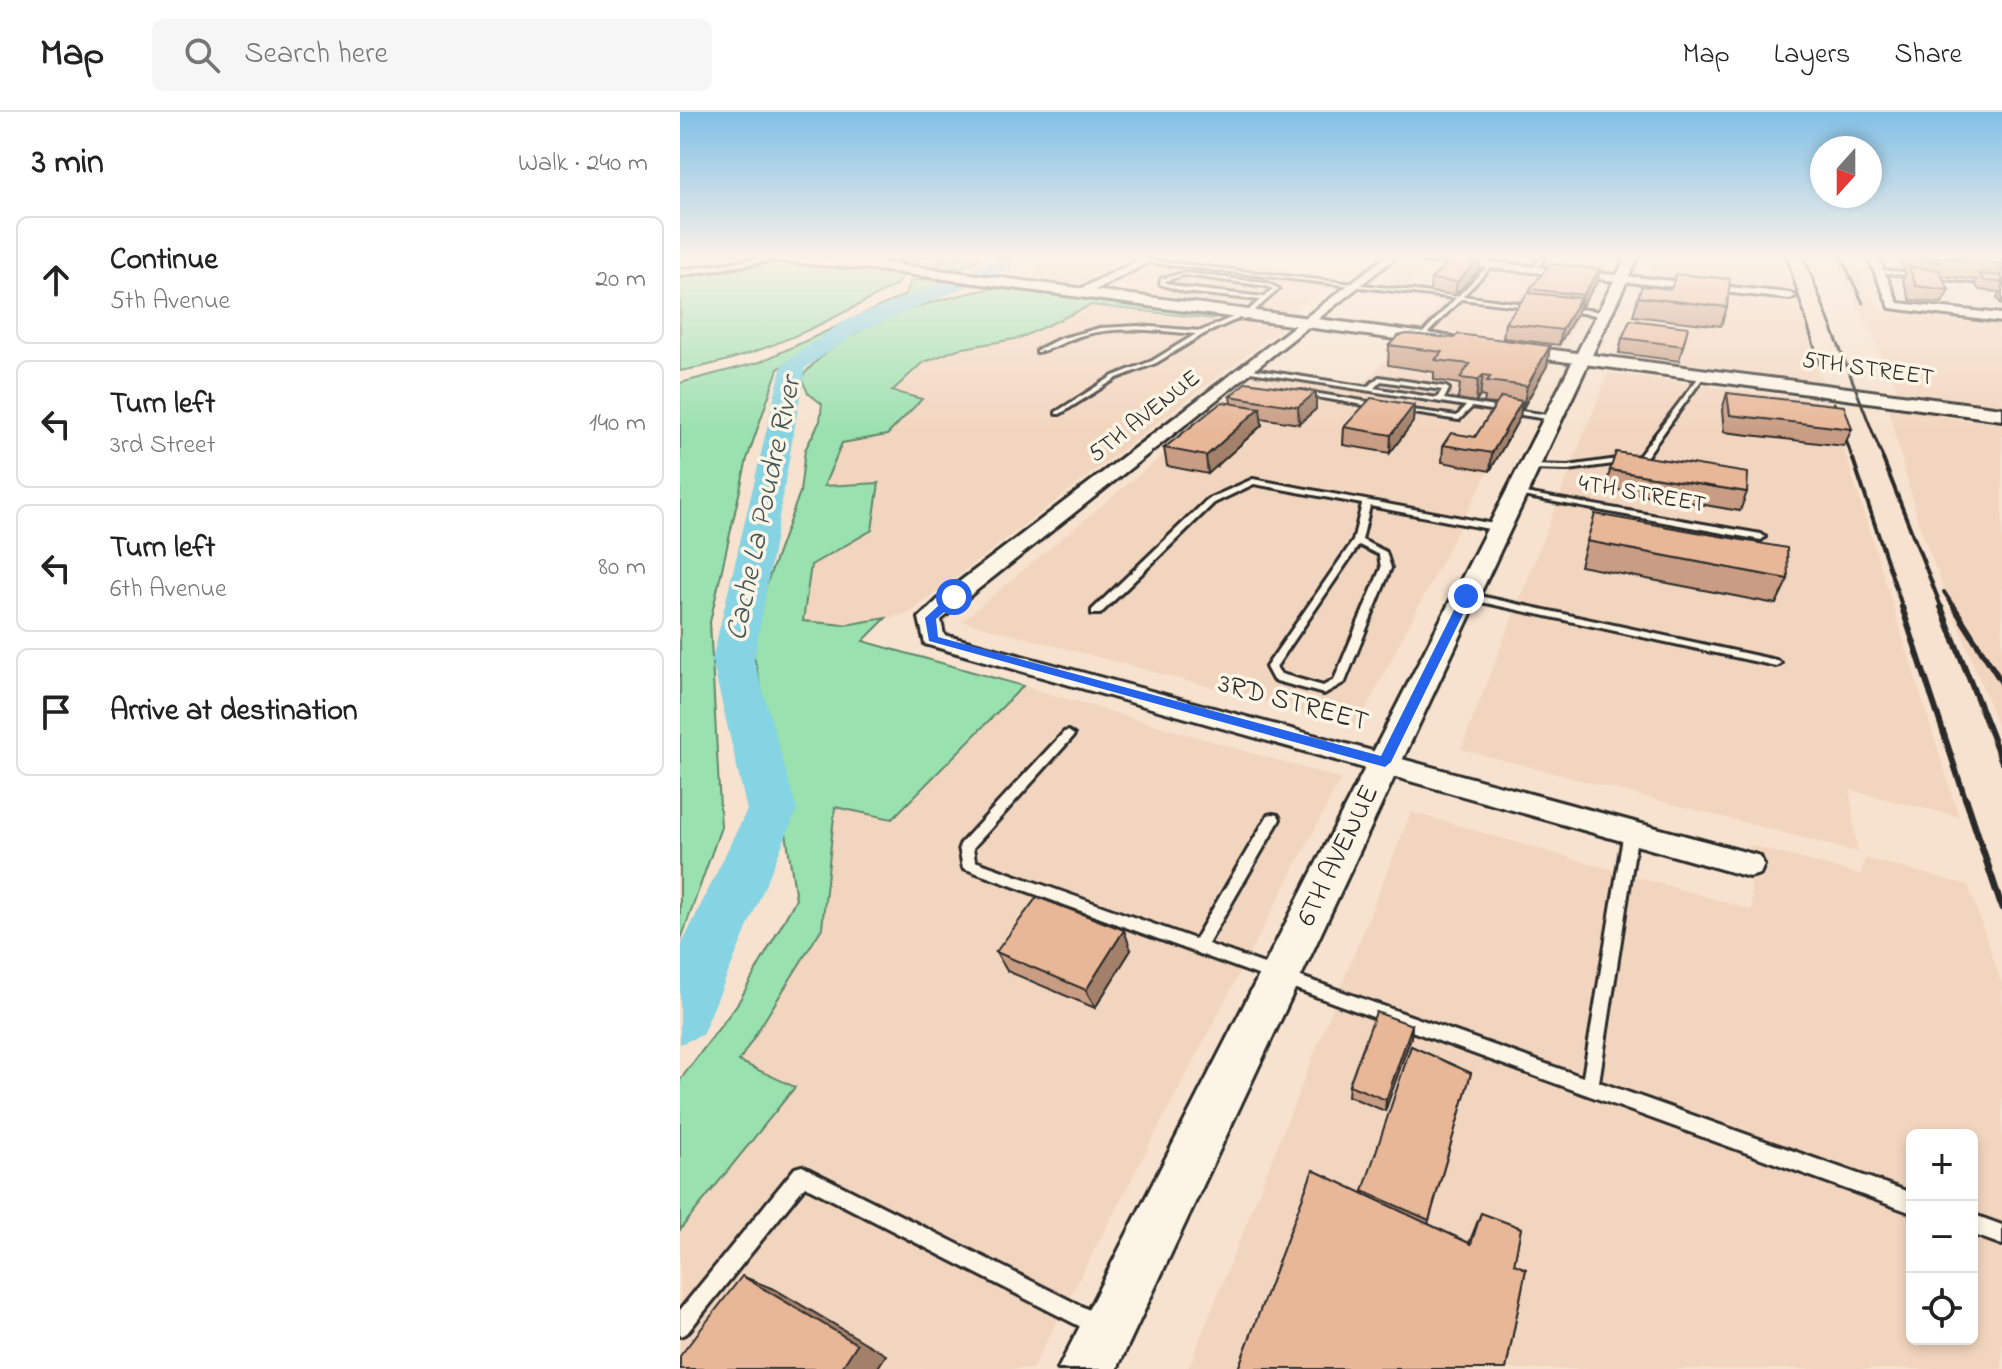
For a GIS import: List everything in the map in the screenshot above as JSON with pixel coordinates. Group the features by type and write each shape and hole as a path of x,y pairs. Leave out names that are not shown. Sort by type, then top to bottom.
{"main road":[{"name":"5TH STREET","path":"1254,316 2002,414"}],"street":[{"name":"5TH AVENUE","path":"930,618 1241,379 1317,316"},
{"name":"6TH AVENUE","path":"1087,1369 1603,316"},
{"path":"1981,316 2002,318"},
{"name":"3RD STREET","path":"930,618 933,639 1749,865"}],"lane":[{"path":"1058,413 1115,377 1154,362 1239,316"},
{"path":"1421,338 1442,316"},
{"path":"1039,351 1057,341 1101,327 1202,333"},
{"path":"1523,480 1568,468 1641,458 1702,375"},
{"path":"1241,379 1368,390 1553,418"},
{"path":"1368,390 1379,379 1446,389 1439,401"},
{"path":"1291,392 1459,418 1470,406"},
{"name":"4TH STREET","path":"1523,480 1761,537"},
{"path":"1096,612 1211,501 1253,481 1499,528"},
{"path":"1357,541 1383,554 1386,568 1339,682 1324,690 1277,677 1271,667 1357,541 1367,503"},
{"path":"1466,596 1776,663"},
{"path":"1068,735 966,847 968,864 1906,1201"},
{"path":"1198,947 1273,819"},
{"path":"1590,1088 1631,831"},
{"path":"680,1326 802,1175 1106,1330"},
{"path":"1978,1226 2002,1235"}],"shaded area":[{"path":"1068,316 1184,316 1282,327 908,614 845,625 803,621 824,486 842,442 887,435 921,400 891,392 922,363 955,349 1020,338"},
{"path":"1431,316 1580,316 1561,347 1419,328"},
{"path":"1631,316 1802,316 1822,381 1615,353"},
{"path":"1862,316 1924,316 2002,324 2002,406 1928,397 1940,416 2002,424 2002,737 1919,525 1889,411 1896,386"},
{"path":"1398,346 1548,366 1491,471 1488,471 1357,726 962,621 1239,392 1262,369 1363,385"},
{"path":"1608,373 1829,402 1959,817 1850,790 1857,852 1461,749"},
{"path":"1023,686 1341,779 1032,1369 680,1369 680,1230 794,1087 739,1061 822,928 834,806 892,819"},
{"path":"1411,812 1752,910 1749,845 1861,875 1865,858 1968,885 2002,984 2002,1369 1188,1369"}],"green space":[{"path":"680,316 838,316 765,348 680,371"},
{"path":"860,316 875,316 838,331 778,369 747,459 710,622 721,827 680,942 680,383 760,362"},
{"path":"891,316 1068,316 1020,338 958,349 922,363 892,391 922,399 887,435 842,443 824,486 879,483 872,530 811,565 803,621 845,625 886,618 863,641 1023,686 892,819 835,807 822,928 739,1061 795,1087 680,1230 680,1080 738,1003 796,899 771,734 753,652 760,602 800,492 805,450 820,421 822,404 808,393 801,378 841,342"},
{"path":"1183,316 1217,316 1212,319"}],"building":[{"path":"1511,316 1570,316 1562,330 1505,323"},
{"path":"1630,320 1688,327 1683,346 1622,338"},
{"path":"1458,334 1550,346 1527,386 1487,381 1491,376 1483,375 1478,380 1460,378 1470,364 1435,360 1442,352 1389,345 1398,336 1454,338"},
{"path":"1246,382 1316,392 1298,407 1230,396"},
{"path":"1727,393 1844,406 1852,429 1730,415"},
{"path":"1501,397 1522,401 1492,453 1443,445 1451,433 1475,437"},
{"path":"1371,398 1414,405 1391,435 1344,427"},
{"path":"1222,402 1260,408 1206,456 1164,448"},
{"path":"1616,452 1748,473 1747,492 1610,470"},
{"path":"1595,514 1787,548 1788,579 1587,541"},
{"path":"1037,897 1124,930 1086,990 996,952"},
{"path":"1376,1012 1412,1025 1386,1100 1349,1085"},
{"path":"1411,1046 1471,1073 1429,1220 1363,1191"},
{"path":"1313,1170 1471,1244 1481,1213 1521,1228 1514,1264 1526,1269 1506,1369 1238,1369"},
{"path":"742,1276 857,1344 841,1369 680,1369 680,1356"}],"waterway":[{"name":"Cache La Poudre River","path":"680,1014 772,810 733,660 794,365 850,327 878,316"}],"railway":[{"path":"1804,316 1820,365"},
{"path":"1827,316 1884,461"},
{"path":"1834,403 1853,461"},
{"path":"1853,459 1903,609"},
{"path":"1883,459 1942,609"},
{"path":"1944,592 1955,609"},
{"path":"1902,607 1966,801"},
{"path":"1941,607 2002,762"},
{"path":"1954,607 2002,683"},
{"path":"1966,799 2002,908"}],"route":[{"path":"954,597 930,618 933,639 1385,762 1466,596"}]}
